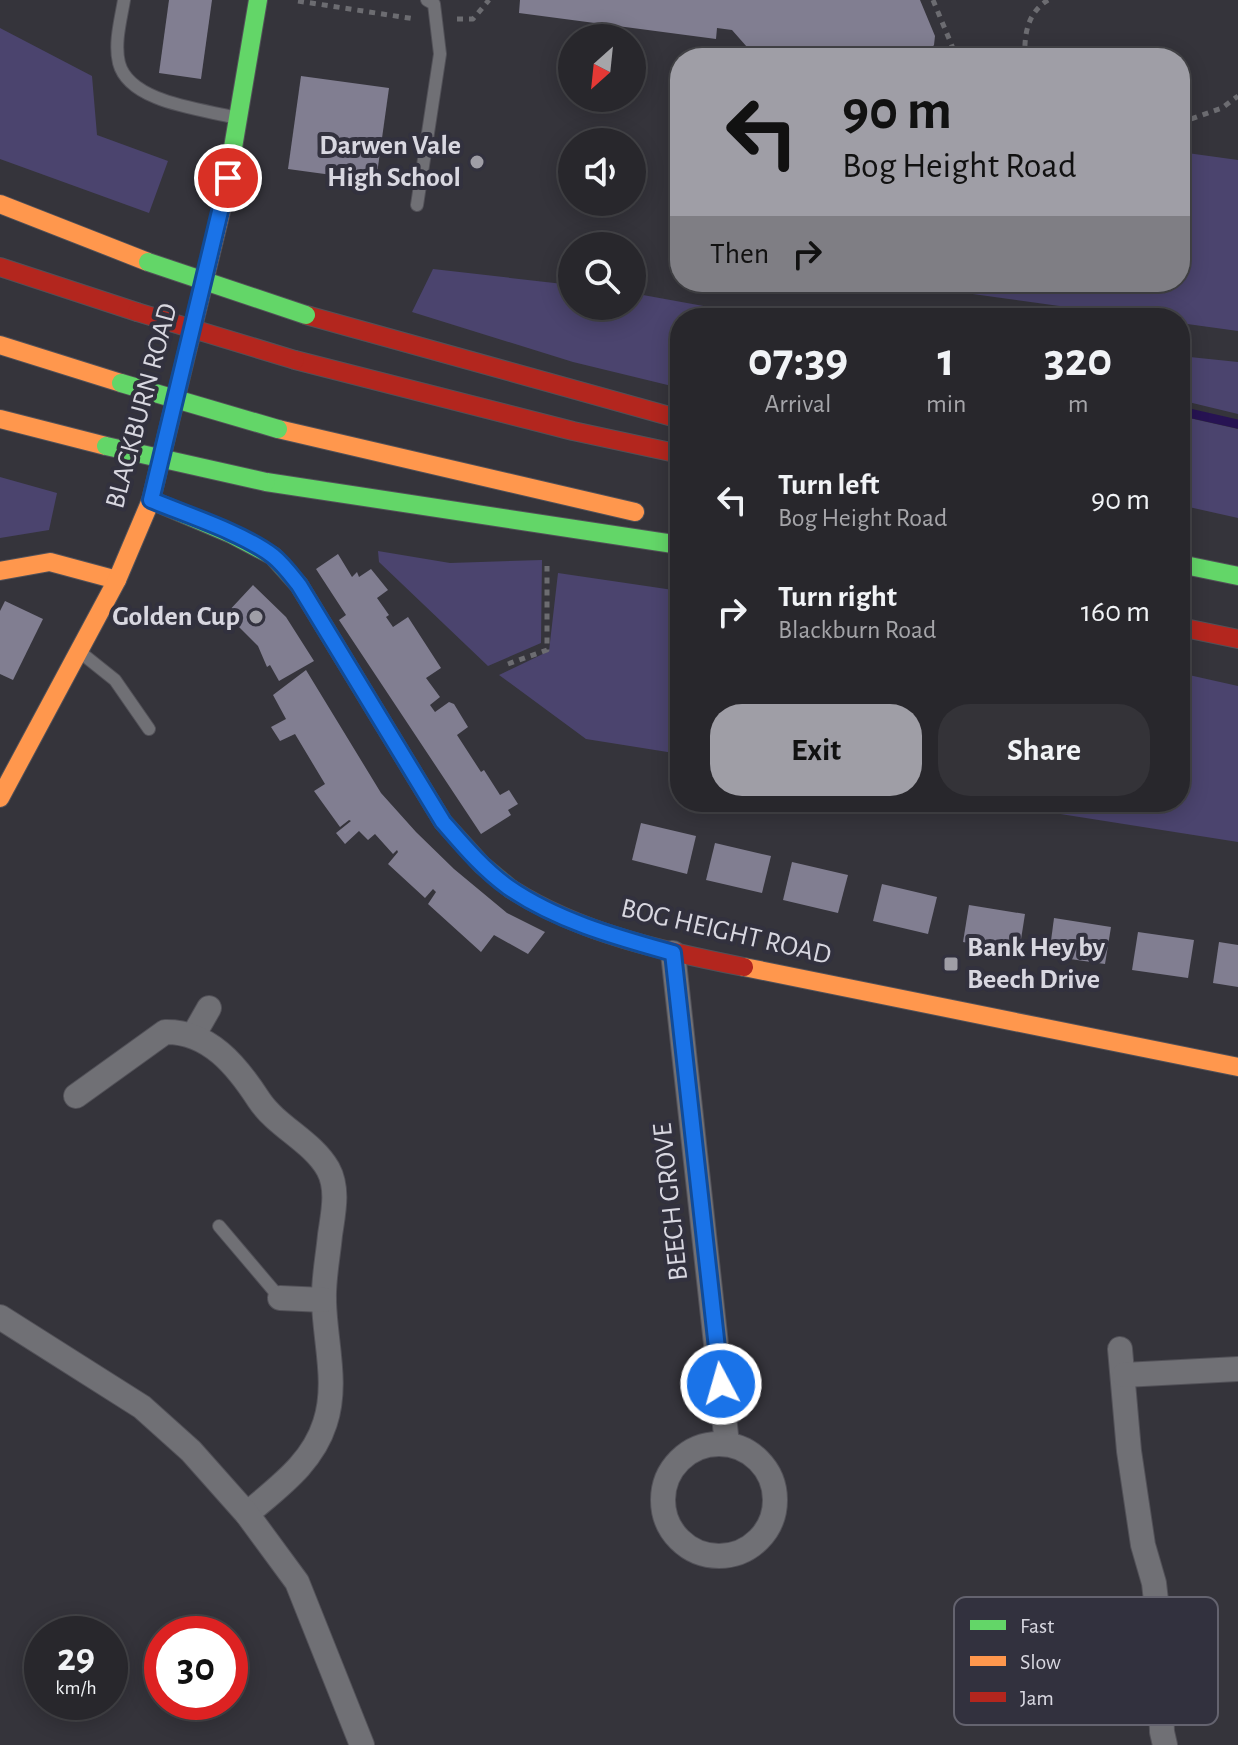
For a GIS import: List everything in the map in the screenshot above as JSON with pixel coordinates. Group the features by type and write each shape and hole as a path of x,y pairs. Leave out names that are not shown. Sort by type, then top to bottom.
{"main road":[{"name":"BLACKBURN ROAD","path":"0,798 117,580 151,500 223,208 258,0"},
{"path":"0,204 148,262 306,315 670,416"},
{"path":"0,267 295,360 573,431 670,452"},
{"path":"0,345 278,429 649,515"},
{"path":"0,419 266,482 670,543"},
{"name":"BOG HEIGHT ROAD","path":"151,500 231,534 273,556 299,585 443,822 471,855 499,879 562,916 604,933 673,953 1238,1067"},
{"path":"0,571 50,562 117,580"},
{"path":"1190,566 1238,576"},
{"path":"1190,629 1238,639"}],"street":[{"name":"BEECH GROVE","path":"673,953 727,1444"},
{"path":"193,1036 209,1008"},
{"path":"76,1096 165,1032 193,1036 228,1059 249,1082 271,1115 329,1169 335,1192 324,1300 331,1401 311,1456 247,1514"},
{"path":"280,1298 324,1300"},
{"path":"0,1317 142,1407 191,1451 247,1514 297,1582 362,1745"},
{"path":"1120,1349 1129,1451 1143,1545 1156,1597"},
{"path":"1124,1375 1238,1369"},
{"path":"727,1444 745,1450 761,1462 773,1483 776,1502 772,1520 763,1537 748,1549 716,1557 697,1552 680,1541 668,1525 663,1511 663,1491 668,1474 680,1459 698,1447 727,1444"},
{"path":"1162,1725 1165,1745"}],"lane":[{"path":"124,0 118,40 119,64 132,84 151,96 240,119"},
{"path":"417,205 440,54 434,4 427,0"},
{"path":"80,652 115,680 149,729"},
{"path":"219,1226 280,1298"}],"path":[{"path":"298,1 410,19 436,20 473,19 489,0"},
{"path":"933,0 953,48"},
{"path":"1026,48 1027,25 1047,0"},
{"path":"1190,120 1222,108 1238,96"},
{"path":"508,664 547,650 547,566"}],"shaded area":[{"path":"0,28 92,76 97,135 168,161 149,213 0,159"},
{"path":"1190,153 1238,160 1238,331 1190,324 1190,308 1074,308 958,292 1190,292"},
{"path":"433,269 558,283 558,320 646,320 646,296 714,308 670,308 670,386 573,362 412,312"},
{"path":"1190,357 1238,362 1238,414 1190,402"},
{"path":"1190,418 1238,429 1238,518 1190,507"},
{"path":"0,477 57,493 49,530 0,538"},
{"path":"378,551 450,563 542,560 541,643 488,666 379,562"},
{"path":"558,573 670,590 670,752 586,739 499,675 549,651"},
{"path":"1190,675 1238,686 1238,842 1048,812 1190,812"}],"building":[{"path":"169,0 212,0 201,79 159,73"},
{"path":"520,0 920,0 935,36 932,48 749,48 732,30 717,28 716,39 646,30 646,24 602,24 519,13"},
{"path":"301,76 389,88 376,181 288,169"},
{"path":"338,554 352,577 357,572 359,577 371,569 388,590 377,598 393,627 408,617 441,668 426,678 440,697 430,705 435,712 449,702 454,704 468,727 457,735 500,795 509,790 518,804 508,810 511,815 481,834 339,620 346,615 316,569"},
{"path":"253,585 286,617 314,661 279,681 270,665 267,667 258,646 226,614"},
{"path":"5,601 43,619 13,680 0,674 0,611"},
{"path":"306,670 381,793 416,832 507,913 545,932 528,954 494,935 481,952 428,904 436,892 433,889 425,898 388,864 397,850 393,854 375,834 368,840 359,831 345,844 336,833 351,821 340,827 314,791 325,784 295,734 280,741 271,727 286,719 273,695"},
{"path":"641,823 696,836 687,874 632,860"},
{"path":"715,843 771,856 762,893 706,880"},
{"path":"792,862 848,875 838,913 783,900"},
{"path":"882,884 937,897 928,934 873,921"},
{"path":"969,905 1025,914 1019,952 963,942"},
{"path":"1054,918 1111,927 1105,964 1049,956"},
{"path":"1138,932 1194,940 1188,978 1132,970"},
{"path":"1219,942 1238,945 1238,987 1213,983"}],"waterway":[{"path":"1190,413 1238,424"}],"traffic: fast":[{"path":"225,195 258,0"},
{"path":"148,262 306,315"},
{"path":"121,383 278,429"},
{"path":"106,446 266,482"},
{"path":"266,482 670,543"},
{"path":"151,500 231,534 273,556 299,585 443,822 482,865 511,889"},
{"path":"1190,566 1238,576"}],"traffic: slow":[{"path":"0,798 117,580 151,500 225,195"},
{"path":"0,204 148,262"},
{"path":"0,345 121,383"},
{"path":"0,419 106,446"},
{"path":"278,429 635,512"},
{"path":"0,571 50,562 117,580"},
{"path":"744,967 1238,1067"}],"traffic: jam":[{"path":"0,267 137,312"},
{"path":"137,312 295,360"},
{"path":"306,315 670,416"},
{"path":"295,360 573,431 670,452"},
{"path":"1190,629 1238,639"},
{"path":"511,889 566,918 624,939 744,967"}],"place":[{"name":"Darwen Vale High School","path":"477,162"},
{"name":"Golden Cup","path":"256,617"},
{"name":"Bank Hey by Beech Drive","path":"951,964"}],"route":[{"path":"228,178 151,500 231,534 273,556 286,570 299,585 443,822 471,855 508,886 548,910 604,933 673,953 721,1384"}]}
